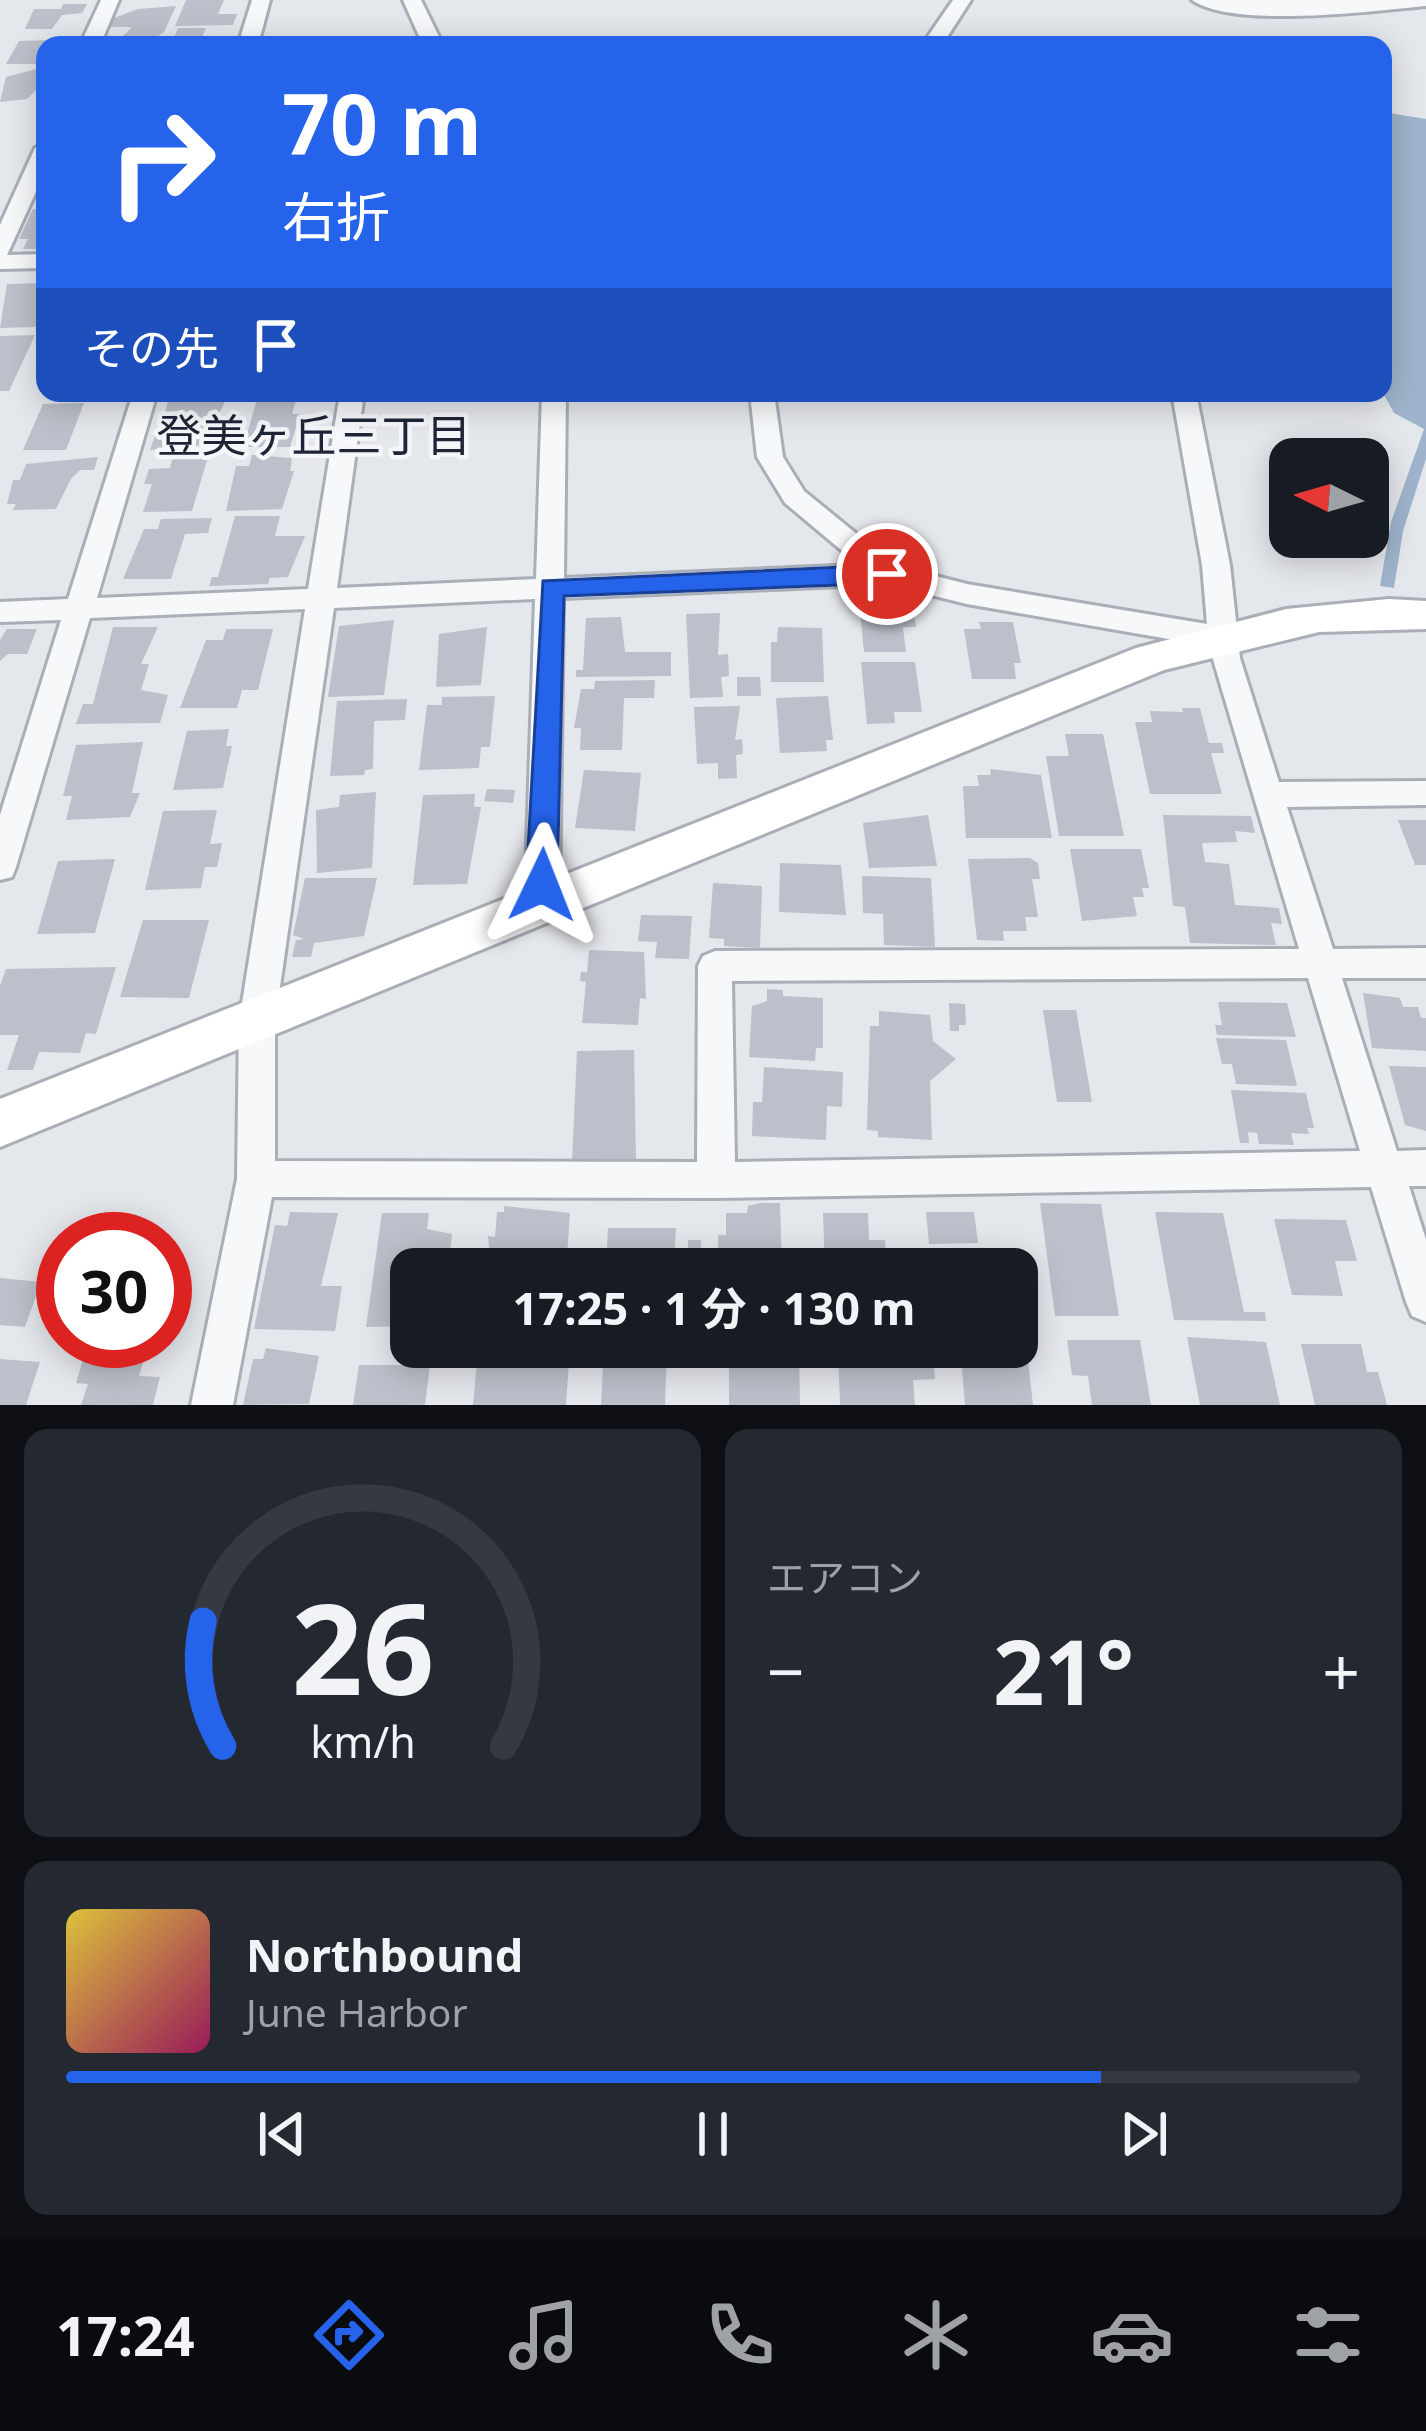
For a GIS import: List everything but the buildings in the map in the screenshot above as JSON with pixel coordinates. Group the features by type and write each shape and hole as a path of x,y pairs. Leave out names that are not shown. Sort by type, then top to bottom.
{"street":[{"path":"95,36 110,0"},
{"path":"251,36 261,0"},
{"path":"412,0 429,36"},
{"path":"938,36 962,0"},
{"path":"1201,0 1235,8 1309,10 1426,0"},
{"path":"0,250 36,168"},
{"path":"0,262 36,261"},
{"path":"0,867 83,609 142,402"},
{"path":"212,1405 256,1179 257,1022 351,402"},
{"path":"542,907 554,402"},
{"path":"763,402 770,457 794,497 887,574"},
{"path":"1186,402 1216,565 1220,638 1426,1302"},
{"path":"0,612 887,574 967,594 1220,638"},
{"path":"0,1123 1128,668 1220,638 1354,610 1426,615"},
{"path":"1272,796 1426,793"},
{"path":"716,1180 716,966 1426,963"},
{"path":"256,1179 716,1180 1426,1168"}],"water":[{"path":"1392,113 1426,119 1426,459 1403,531 1394,588 1380,586 1385,558 1389,558 1391,522 1424,429 1394,413 1388,402 1392,402"}],"district":[{"name":"登美ヶ丘三丁目","path":"314,436"}],"route":[{"path":"542,885 552,588 887,574"}]}
